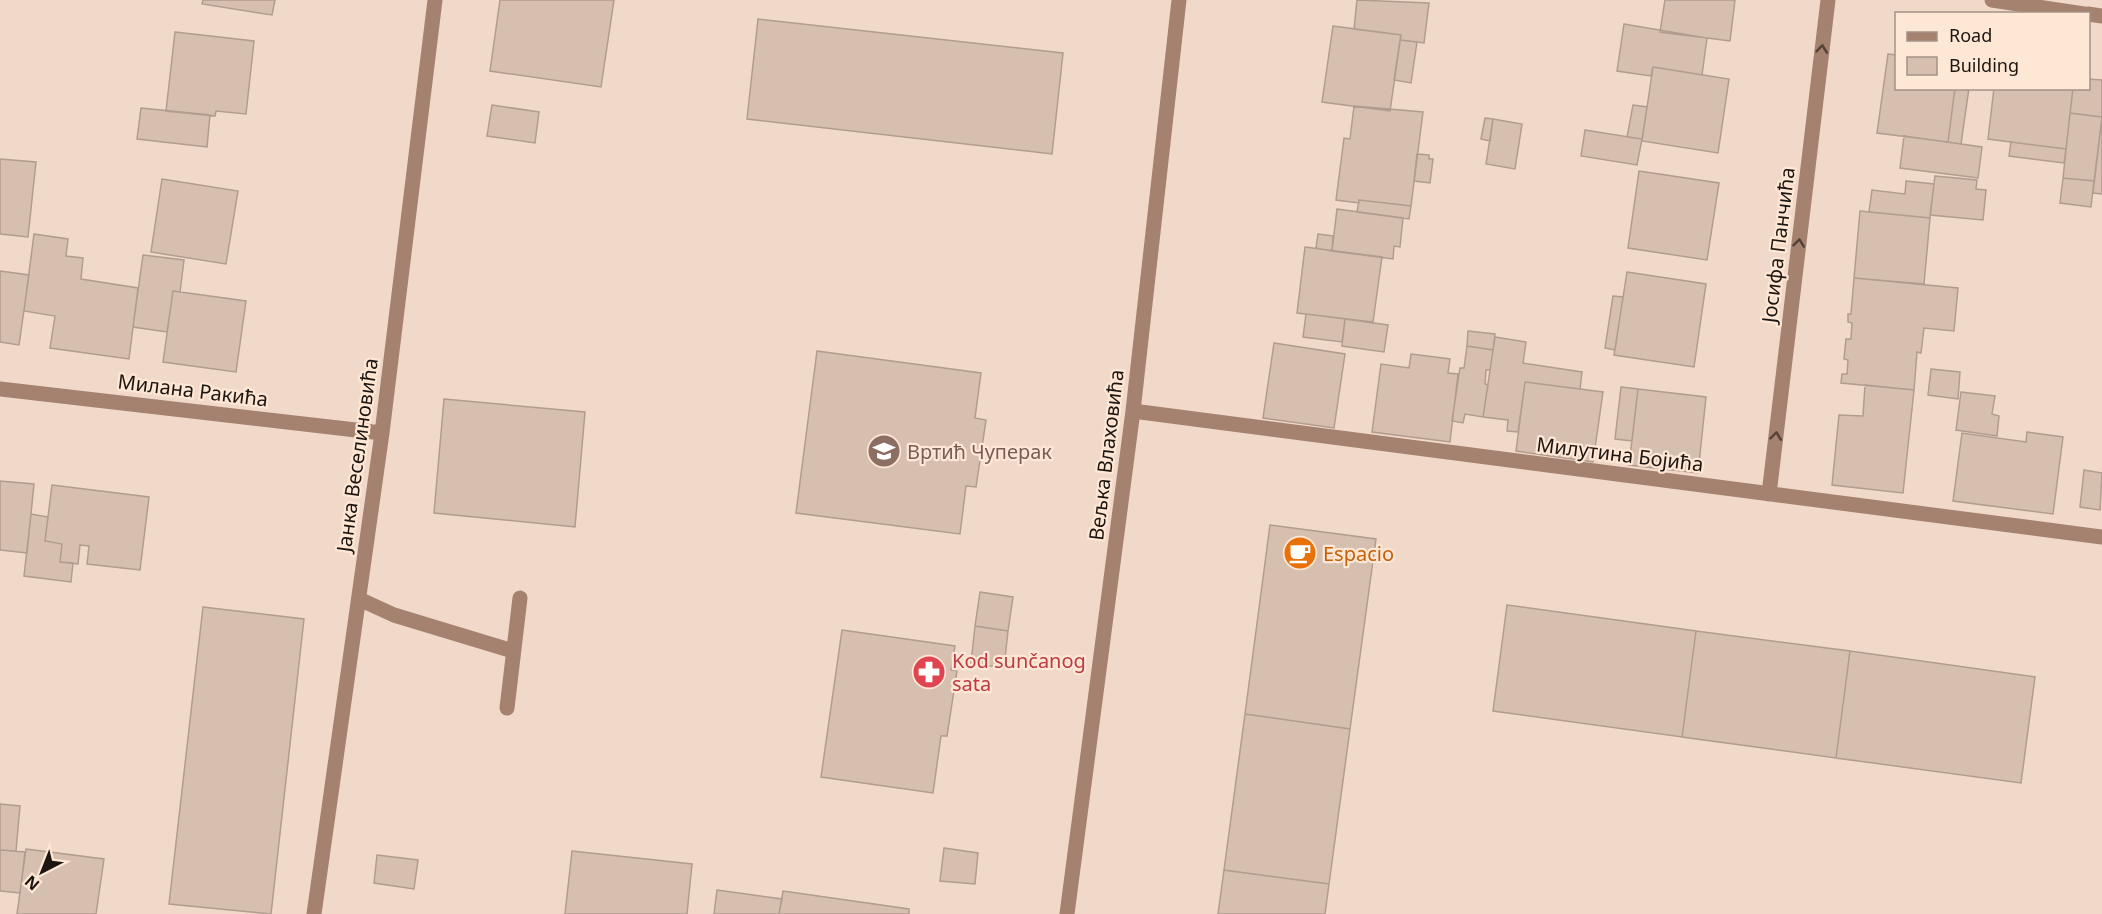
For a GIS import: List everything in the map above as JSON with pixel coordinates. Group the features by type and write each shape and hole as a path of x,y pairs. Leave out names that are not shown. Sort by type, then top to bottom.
{"street":[{"name":"Јанка Веселиновића","path":"314,914 382,433 435,0"},
{"name":"Вељка Влаховића","path":"1067,914 1133,411 1179,0"},
{"name":"Јосифа Панчића","path":"1769,495 1828,0"},
{"path":"1992,0 2073,12"},
{"name":"Милана Ракића","path":"0,389 382,433"},
{"name":"Милутина Бојића","path":"1133,411 2102,537"},
{"path":"507,708 520,598"},
{"path":"359,599 394,615 513,651"}],"building":[{"path":"203,0 275,0 272,15 202,4"},
{"path":"500,0 614,0 601,87 490,71"},
{"path":"1357,0 1429,3 1424,43 1400,40 1401,35 1354,29"},
{"path":"1665,0 1735,0 1730,41 1660,32"},
{"path":"758,19 1063,53 1052,154 747,119"},
{"path":"1624,24 1707,38 1702,75 1653,67 1651,76 1617,71"},
{"path":"1333,26 1401,35 1390,111 1322,102"},
{"path":"175,32 254,41 246,114 216,111 215,116 166,111"},
{"path":"1400,40 1417,42 1411,83 1394,80"},
{"path":"1888,54 1895,55 1895,90 1955,90 1948,142 1877,133"},
{"path":"1653,67 1729,79 1718,153 1642,141"},
{"path":"2090,79 2102,80 2102,117 2070,113 2073,90 2090,90"},
{"path":"1955,90 1969,90 1961,144 1948,142"},
{"path":"1994,90 2073,90 2066,149 1988,139"},
{"path":"492,105 539,112 535,143 487,136"},
{"path":"1633,105 1647,107 1642,139 1627,137"},
{"path":"1354,106 1423,112 1411,206 1359,200 1359,203 1336,200 1344,138 1350,139"},
{"path":"141,108 210,115 207,147 137,139"},
{"path":"2070,113 2102,117 2094,181 2063,178"},
{"path":"2102,117 2102,194 2093,193"},
{"path":"1485,118 1493,119 1490,141 1481,139"},
{"path":"1493,119 1522,124 1515,169 1486,164"},
{"path":"1585,130 1642,139 1637,165 1581,156"},
{"path":"1904,136 1982,147 1978,178 1900,168"},
{"path":"2011,142 2066,149 2064,163 2009,156"},
{"path":"1417,154 1429,155 1429,159 1433,159 1430,183 1414,181"},
{"path":"0,159 36,162 28,237 0,234"},
{"path":"1639,171 1719,183 1707,260 1628,248"},
{"path":"1935,176 1977,180 1976,189 1986,190 1983,220 1930,215"},
{"path":"2063,178 2094,181 2091,207 2060,203"},
{"path":"162,179 238,191 226,264 151,252"},
{"path":"1906,181 1934,184 1930,218 1869,212 1872,190 1905,194"},
{"path":"1359,200 1411,206 1409,219 1357,212"},
{"path":"1337,209 1403,218 1400,247 1394,246 1393,259 1332,251"},
{"path":"1860,211 1930,218 1924,284 1854,278"},
{"path":"34,234 68,239 66,256 83,258 81,279 138,288 129,359 50,348 55,316 24,311"},
{"path":"1318,234 1333,236 1332,251 1316,248"},
{"path":"1305,247 1382,257 1373,322 1297,313"},
{"path":"143,255 184,260 180,292 173,291 167,332 133,327"},
{"path":"0,271 29,275 19,345 0,342"},
{"path":"1627,272 1706,284 1694,367 1614,355"},
{"path":"1854,278 1958,288 1954,331 1924,328 1921,353 1917,352 1914,390 1841,383 1842,374 1847,374 1848,360 1844,359 1846,339 1851,339 1852,323 1848,322 1848,314 1851,314"},
{"path":"173,291 246,301 236,372 163,362"},
{"path":"1613,296 1623,297 1615,350 1605,348"},
{"path":"1306,314 1345,319 1342,342 1303,337"},
{"path":"1345,319 1388,325 1384,352 1342,346"},
{"path":"1468,331 1495,334 1493,350 1467,346"},
{"path":"1495,337 1526,342 1523,363 1582,372 1580,389 1525,382 1518,432 1507,431 1508,420 1483,417"},
{"path":"1274,343 1345,354 1334,428 1263,418"},
{"path":"1467,346 1493,350 1490,370 1486,370 1485,384 1488,385 1483,417 1465,414 1463,423 1452,421 1460,368 1464,368"},
{"path":"817,351 981,373 975,418 986,420 976,487 966,486 960,534 796,513"},
{"path":"1411,354 1450,359 1448,373 1458,374 1450,442 1372,432 1381,364 1409,368"},
{"path":"1931,369 1960,372 1958,399 1928,395"},
{"path":"1525,382 1603,392 1593,462 1516,451"},
{"path":"1865,385 1914,390 1903,493 1832,485 1839,415 1863,416"},
{"path":"1621,387 1638,389 1632,441 1615,439"},
{"path":"1638,389 1706,397 1698,473 1629,465"},
{"path":"1961,392 1995,396 1992,414 1999,416 1997,436 1956,430"},
{"path":"444,399 585,412 575,527 434,513"},
{"path":"2027,432 2063,437 2053,514 1953,501 1962,433 2026,442"},
{"path":"2084,470 2102,473 2100,510 2080,507"},
{"path":"0,481 34,484 27,553 0,550"},
{"path":"52,485 149,497 140,570 87,564 89,546 80,545 78,564 60,562 62,544 45,541"},
{"path":"31,514 48,517 45,541 62,544 60,562 73,563 71,582 24,576"},
{"path":"1270,525 1376,539 1350,729 1245,714"},
{"path":"980,592 1013,597 1008,631 975,626"},
{"path":"1507,605 1696,631 1682,737 1493,711"},
{"path":"203,607 304,619 271,914 169,904"},
{"path":"975,626 1008,631 1004,668 971,663"},
{"path":"842,630 955,646 951,670 957,671 947,736 941,736 933,793 821,777"},
{"path":"1696,631 1850,651 1836,758 1682,737"},
{"path":"1850,651 2035,677 2021,783 1836,758"},
{"path":"1245,714 1350,729 1329,884 1224,870"},
{"path":"0,804 20,806 16,851 0,850"},
{"path":"944,848 978,853 975,884 940,881"},
{"path":"26,849 104,859 96,914 17,914"},
{"path":"0,850 25,852 20,893 0,891"},
{"path":"572,851 692,864 687,914 565,914"},
{"path":"377,855 418,860 414,889 374,883"},
{"path":"1224,870 1329,884 1325,914 1218,914"},
{"path":"717,890 782,899 779,914 714,914"},
{"path":"783,891 909,909 909,914 779,914"}],"place":[{"name":"Вртић Чуперак","path":"884,451"},
{"name":"Espacio","path":"1300,553"},
{"name":"Kod sunčanog sata","path":"929,672"}]}
